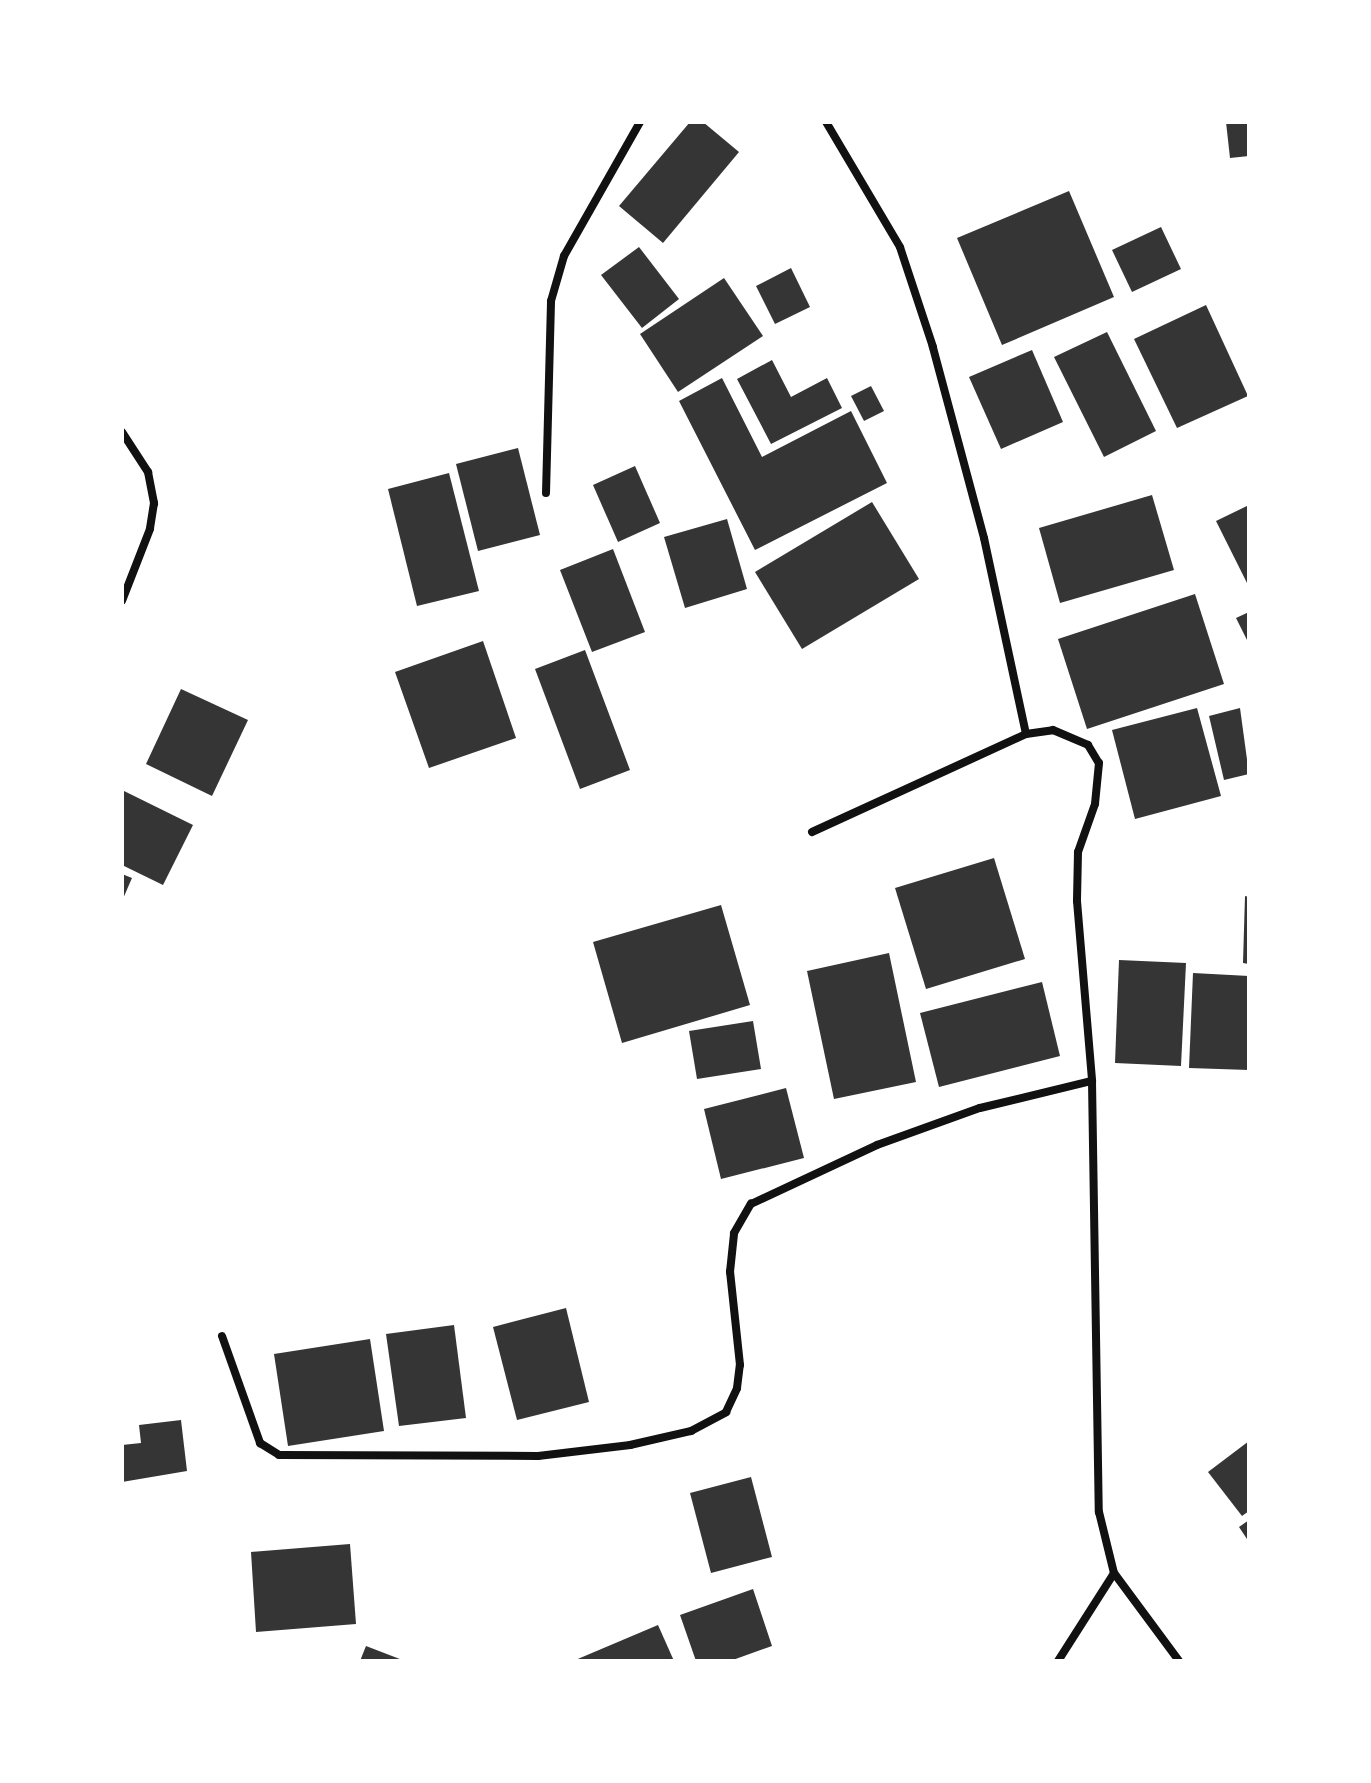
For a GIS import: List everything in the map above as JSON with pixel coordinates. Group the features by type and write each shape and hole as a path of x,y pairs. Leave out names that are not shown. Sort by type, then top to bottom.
{"street":[{"path":"546,493 551,301 564,256 640,122"},
{"path":"826,122 900,247 933,347 984,538 1026,734"},
{"path":"122,432 148,472 154,503 150,529 122,601"},
{"path":"812,832 1026,734 1053,730 1088,745 1099,763 1095,804 1078,852 1083,994 1092,1081 1099,1512 1114,1573 1179,1661"},
{"path":"222,1336 260,1443 279,1455 436,1452 538,1456 630,1445 691,1431 726,1412 737,1388 740,1365 730,1272 734,1233 751,1204 877,1145 980,1108 1092,1081"},
{"path":"1058,1661 1114,1573"}],"building":[{"path":"690,122 703,122 739,152 663,243 619,206"},
{"path":"1226,122 1249,122 1249,156 1230,158"},
{"path":"1069,191 1114,297 1002,345 957,238"},
{"path":"1161,227 1181,269 1132,292 1112,250"},
{"path":"639,247 679,299 642,328 601,275"},
{"path":"791,268 810,307 775,324 756,286"},
{"path":"724,278 763,336 678,392 640,334"},
{"path":"1206,305 1248,396 1177,428 1134,339"},
{"path":"1107,332 1156,431 1104,457 1054,357"},
{"path":"1032,350 1063,422 1001,449 969,377"},
{"path":"772,360 791,397 827,378 842,408 771,444 737,379"},
{"path":"722,378 762,457 851,411 887,483 755,550 679,401"},
{"path":"871,386 884,411 864,421 851,396"},
{"path":"518,448 540,535 478,551 456,464"},
{"path":"635,466 660,523 618,542 593,485"},
{"path":"449,473 479,591 417,606 388,489"},
{"path":"1152,495 1174,570 1060,603 1039,528"},
{"path":"872,502 919,579 802,649 755,572"},
{"path":"1249,505 1249,587 1216,521"},
{"path":"727,519 747,589 685,608 664,537"},
{"path":"613,549 645,632 592,652 560,570"},
{"path":"1195,594 1224,684 1087,729 1058,639"},
{"path":"1249,612 1249,644 1236,618"},
{"path":"483,641 516,738 429,768 395,672"},
{"path":"585,650 630,770 580,789 535,669"},
{"path":"181,689 248,720 212,796 146,764"},
{"path":"1197,708 1221,796 1135,819 1112,730"},
{"path":"1240,708 1249,774 1224,780 1209,716"},
{"path":"122,790 193,825 163,885 122,865"},
{"path":"994,858 1025,959 926,989 895,888"},
{"path":"122,874 132,878 122,901"},
{"path":"1245,896 1249,897 1249,964 1243,963"},
{"path":"721,905 750,1005 622,1043 593,942"},
{"path":"889,953 916,1082 834,1099 807,971"},
{"path":"1119,960 1186,963 1181,1066 1115,1063"},
{"path":"1193,973 1249,976 1249,1070 1189,1068"},
{"path":"1042,982 1060,1056 939,1087 920,1013"},
{"path":"753,1021 761,1069 697,1079 689,1031"},
{"path":"786,1088 804,1158 721,1179 704,1109"},
{"path":"566,1308 589,1402 517,1420 493,1327"},
{"path":"454,1325 466,1418 399,1426 386,1334"},
{"path":"370,1339 384,1431 288,1446 274,1354"},
{"path":"181,1420 187,1471 122,1482 122,1445 141,1443 139,1425"},
{"path":"1249,1441 1249,1511 1242,1516 1208,1472"},
{"path":"751,1477 772,1557 711,1573 690,1493"},
{"path":"1249,1520 1249,1542 1239,1527"},
{"path":"350,1544 356,1624 256,1632 251,1552"},
{"path":"753,1589 772,1646 730,1661 696,1661 680,1615"},
{"path":"658,1625 674,1661 573,1661"},
{"path":"366,1646 405,1661 360,1661"}]}
